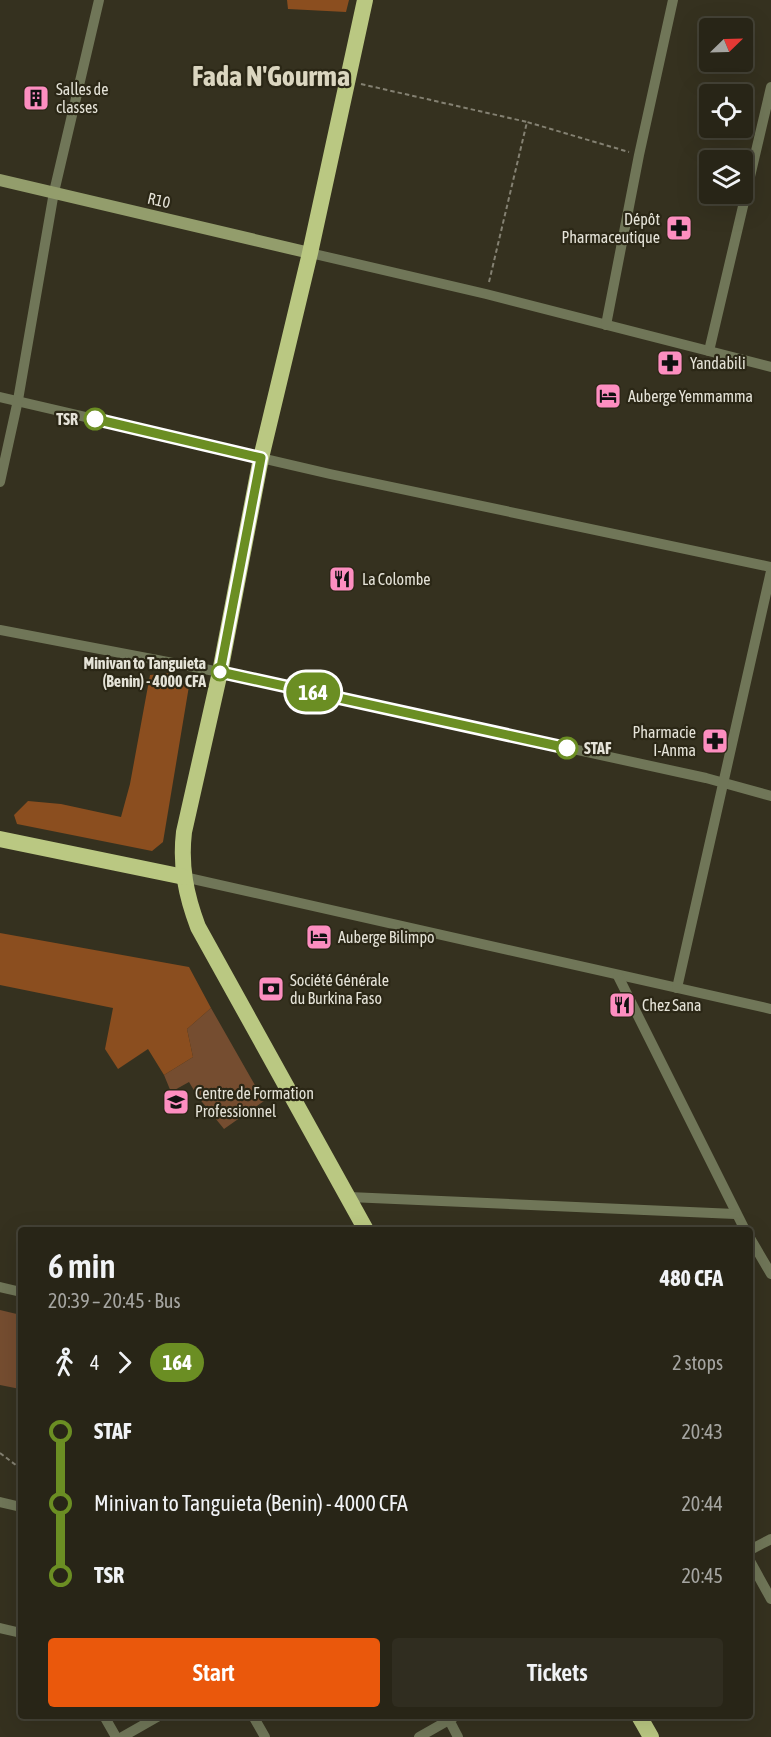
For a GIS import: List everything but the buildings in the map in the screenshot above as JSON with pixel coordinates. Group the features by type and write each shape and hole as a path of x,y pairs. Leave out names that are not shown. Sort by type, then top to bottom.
{"highway":[{"path":"364,1227 198,927 188,901 182,853 184,832 220,672 261,458 310,253 365,0"},
{"path":"0,839 184,877"},
{"path":"641,1719 651,1737"}],"main road":[{"name":"R10","path":"0,180 310,253"}],"street":[{"path":"0,482 18,400 54,192 99,0"},
{"path":"606,325 639,156 673,0"},
{"path":"709,351 771,87"},
{"path":"310,253 486,294 771,367"},
{"path":"0,397 261,458 771,569 677,988"},
{"path":"0,630 220,672 724,783 771,796"},
{"path":"184,877 771,1009"},
{"path":"618,976 743,1227"},
{"path":"349,1197 735,1214"},
{"path":"753,1243 771,1274"},
{"path":"0,1287 18,1291"},
{"path":"0,1502 18,1506"},
{"path":"753,1548 771,1539"},
{"path":"753,1566 771,1599"},
{"path":"0,1628 18,1632"},
{"path":"106,1719 116,1737"},
{"path":"122,1737 154,1719"},
{"path":"255,1719 265,1737"},
{"path":"419,1737 447,1719"},
{"path":"451,1719 458,1737"}],"path":[{"path":"347,81 527,123 639,156"},
{"path":"486,294 527,123"},
{"path":"0,1453 18,1467"}],"shaded area":[{"path":"287,0 349,0 346,12 288,9"},
{"path":"172,673 189,686 163,842 152,851 17,824 14,815 28,801 61,804 121,817 130,784 150,675"},
{"path":"0,933 189,967 211,1008 187,1029 193,1057 164,1075 148,1049 118,1069 105,1049 113,1008 0,985"},
{"path":"211,1008 264,1101 224,1129 189,1082 171,1092 164,1075 193,1057 187,1029"},
{"path":"0,1310 18,1314 18,1389 0,1385"}],"bus line":[{"name":"164","path":"95,419 261,458 220,672 567,748"}],"place":[{"name":"Salles de classes","path":"36,98"},
{"name":"Dépôt Pharmaceutique","path":"679,228"},
{"name":"Yandabili","path":"670,363"},
{"name":"Auberge Yemmamma","path":"608,396"},
{"name":"TSR","path":"95,419"},
{"name":"La Colombe","path":"342,579"},
{"name":"Minivan to Tanguieta (Benin) - 4000 CFA","path":"220,672"},
{"name":"Pharmacie I-Anma","path":"715,741"},
{"name":"STAF","path":"567,748"},
{"name":"Auberge Bilimpo","path":"319,937"},
{"name":"Société Générale du Burkina Faso","path":"271,989"},
{"name":"Chez Sana","path":"622,1005"},
{"name":"Centre de Formation Professionnel","path":"176,1102"}],"district":[{"name":"Fada N'Gourma","path":"271,76"}]}
